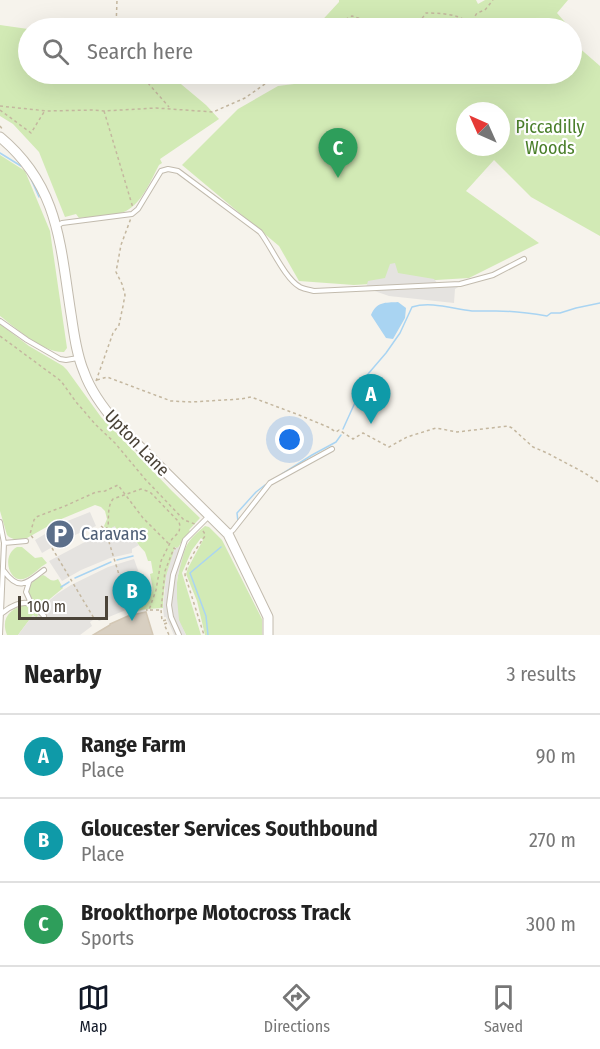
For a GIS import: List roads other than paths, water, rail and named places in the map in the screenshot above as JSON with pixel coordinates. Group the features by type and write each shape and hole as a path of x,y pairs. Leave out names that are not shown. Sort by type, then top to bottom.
{"street":[{"name":"Upton Lane","path":"0,137 14,148 33,172 46,195 57,226 79,358 90,387 111,418 228,534 267,617 268,635"}],"lane":[{"path":"57,226 62,223 132,213 138,209 161,171 168,169 177,171 260,232 287,275 299,286 314,291 460,284 493,274 524,259"},
{"path":"0,321 60,359 79,358"},
{"path":"228,534 270,483 332,449"},
{"path":"179,635 168,605 173,575 184,543 210,516"},
{"path":"0,522 4,543 0,635"},
{"path":"4,543 27,541"},
{"path":"4,570 13,581 21,584 29,582 44,570"},
{"path":"29,582 26,592 31,604 44,616"},
{"path":"1,614 15,605 31,604"}],"water":[{"path":"398,302 406,308 405,318 393,339 386,338 371,315 379,305"}],"waterway":[{"path":"0,153 21,166"},
{"path":"31,179 39,197"},
{"path":"343,429 368,374 400,333 412,307 434,305 472,311 509,311 547,316 551,313 600,303"},
{"path":"282,474 336,442 341,435"},
{"path":"238,522 237,513 265,485"},
{"path":"208,635 206,616 190,573 221,547"},
{"path":"117,560 133,556"},
{"path":"75,578 111,562"},
{"path":"61,587 69,582"}],"place":[{"name":"Brookthorpe Motocross Track","path":"338,178"},
{"name":"Range Farm","path":"371,424"},
{"name":"Caravans","path":"60,534"},
{"name":"Gloucester Services Southbound","path":"132,621"}],"park label":[{"name":"Piccadilly Woods","path":"550,137"}]}
